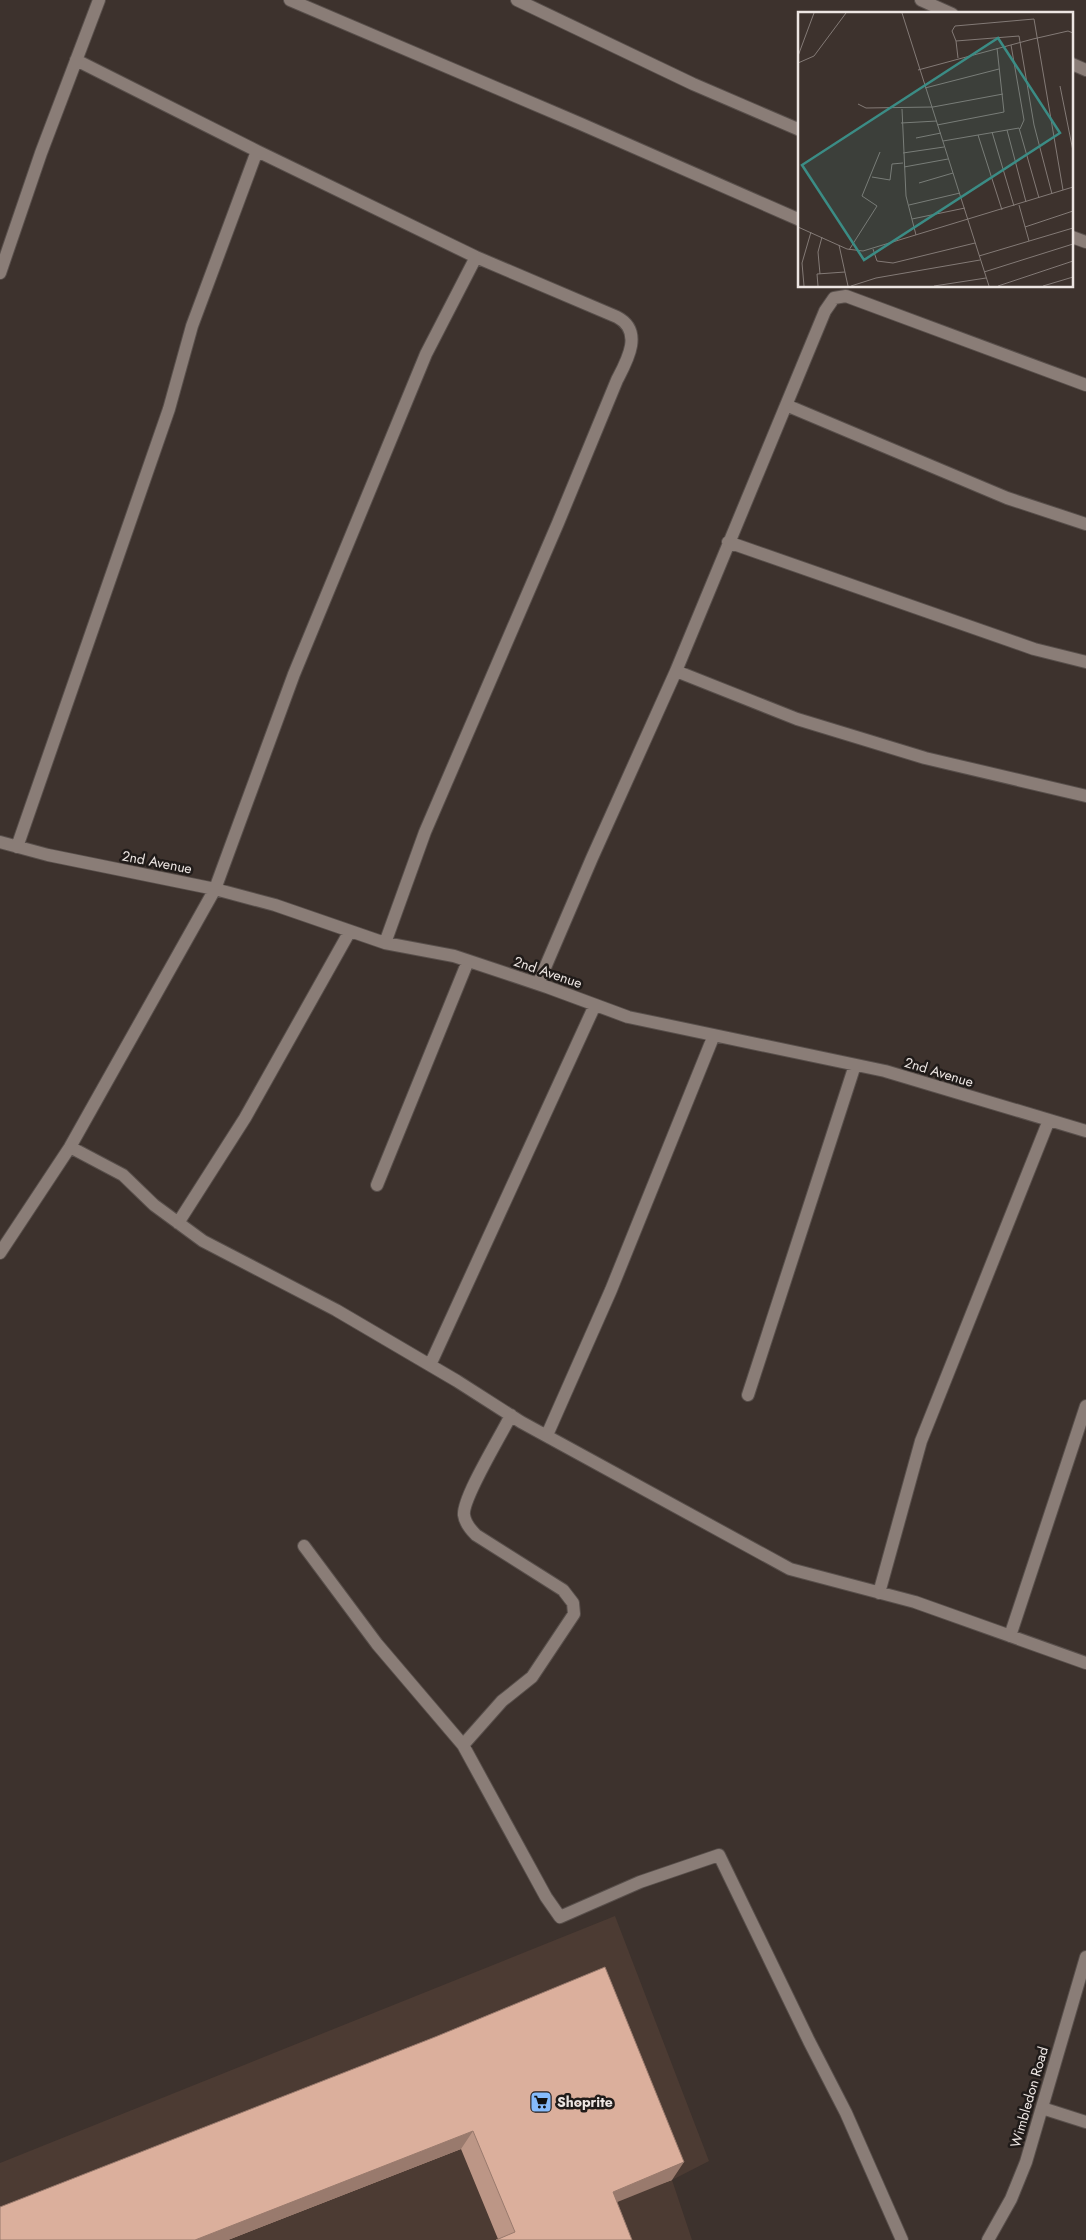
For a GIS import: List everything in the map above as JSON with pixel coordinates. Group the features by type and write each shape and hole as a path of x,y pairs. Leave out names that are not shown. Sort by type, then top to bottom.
{"street":[{"path":"0,273 41,153 99,0"},
{"path":"290,0 572,120 798,219"},
{"path":"517,0 694,84 798,129"},
{"path":"921,0 948,12"},
{"path":"76,60 257,151 476,257 622,319 633,338 627,361 616,380 558,523 425,832 385,943"},
{"path":"1074,65 1086,70"},
{"path":"17,847 169,409 192,326 257,151"},
{"path":"1074,238 1086,242"},
{"path":"0,1253 70,1147 215,889 294,674 426,354 476,257"},
{"path":"538,984 676,671 825,311 834,298 846,291 1086,385"},
{"path":"786,405 1007,498 1086,524"},
{"path":"728,542 1034,649 1086,662"},
{"path":"676,671 797,719 925,758 1086,796"},
{"name":"2nd Avenue","path":"0,842 48,855 215,889 275,905 385,943 454,956 628,1017 886,1071 1086,1131"},
{"path":"178,1223 245,1118 350,931"},
{"path":"377,1185 468,961"},
{"path":"430,1365 595,1005"},
{"path":"547,1435 612,1290 714,1035"},
{"path":"748,1395 855,1065"},
{"path":"879,1593 921,1441 1049,1120"},
{"path":"70,1147 123,1175 154,1205 202,1241 336,1310 430,1365 511,1416 790,1569 915,1602 1086,1663"},
{"path":"1010,1636 1086,1406"},
{"path":"463,1745 502,1701 532,1677 574,1614 573,1603 563,1590 468,1528 464,1513 470,1494 511,1416"},
{"path":"304,1546 377,1644 463,1745 546,1898 560,1916 640,1882 719,1855 808,2041 846,2113 902,2240"},
{"name":"Wimbledon Road","path":"988,2240 1011,2198 1026,2162 1086,1957"},
{"path":"1042,2108 1086,2122"}],"shaded area":[{"path":"615,1916 709,2161 672,2180 692,2240 0,2240 0,2163"}],"building":[{"path":"605,1967 684,2162 613,2192 632,2240 496,2240 515,2232 473,2131 195,2240 0,2240 0,2207 435,2037"}],"place":[{"name":"Shoprite","path":"541,2102"}]}
